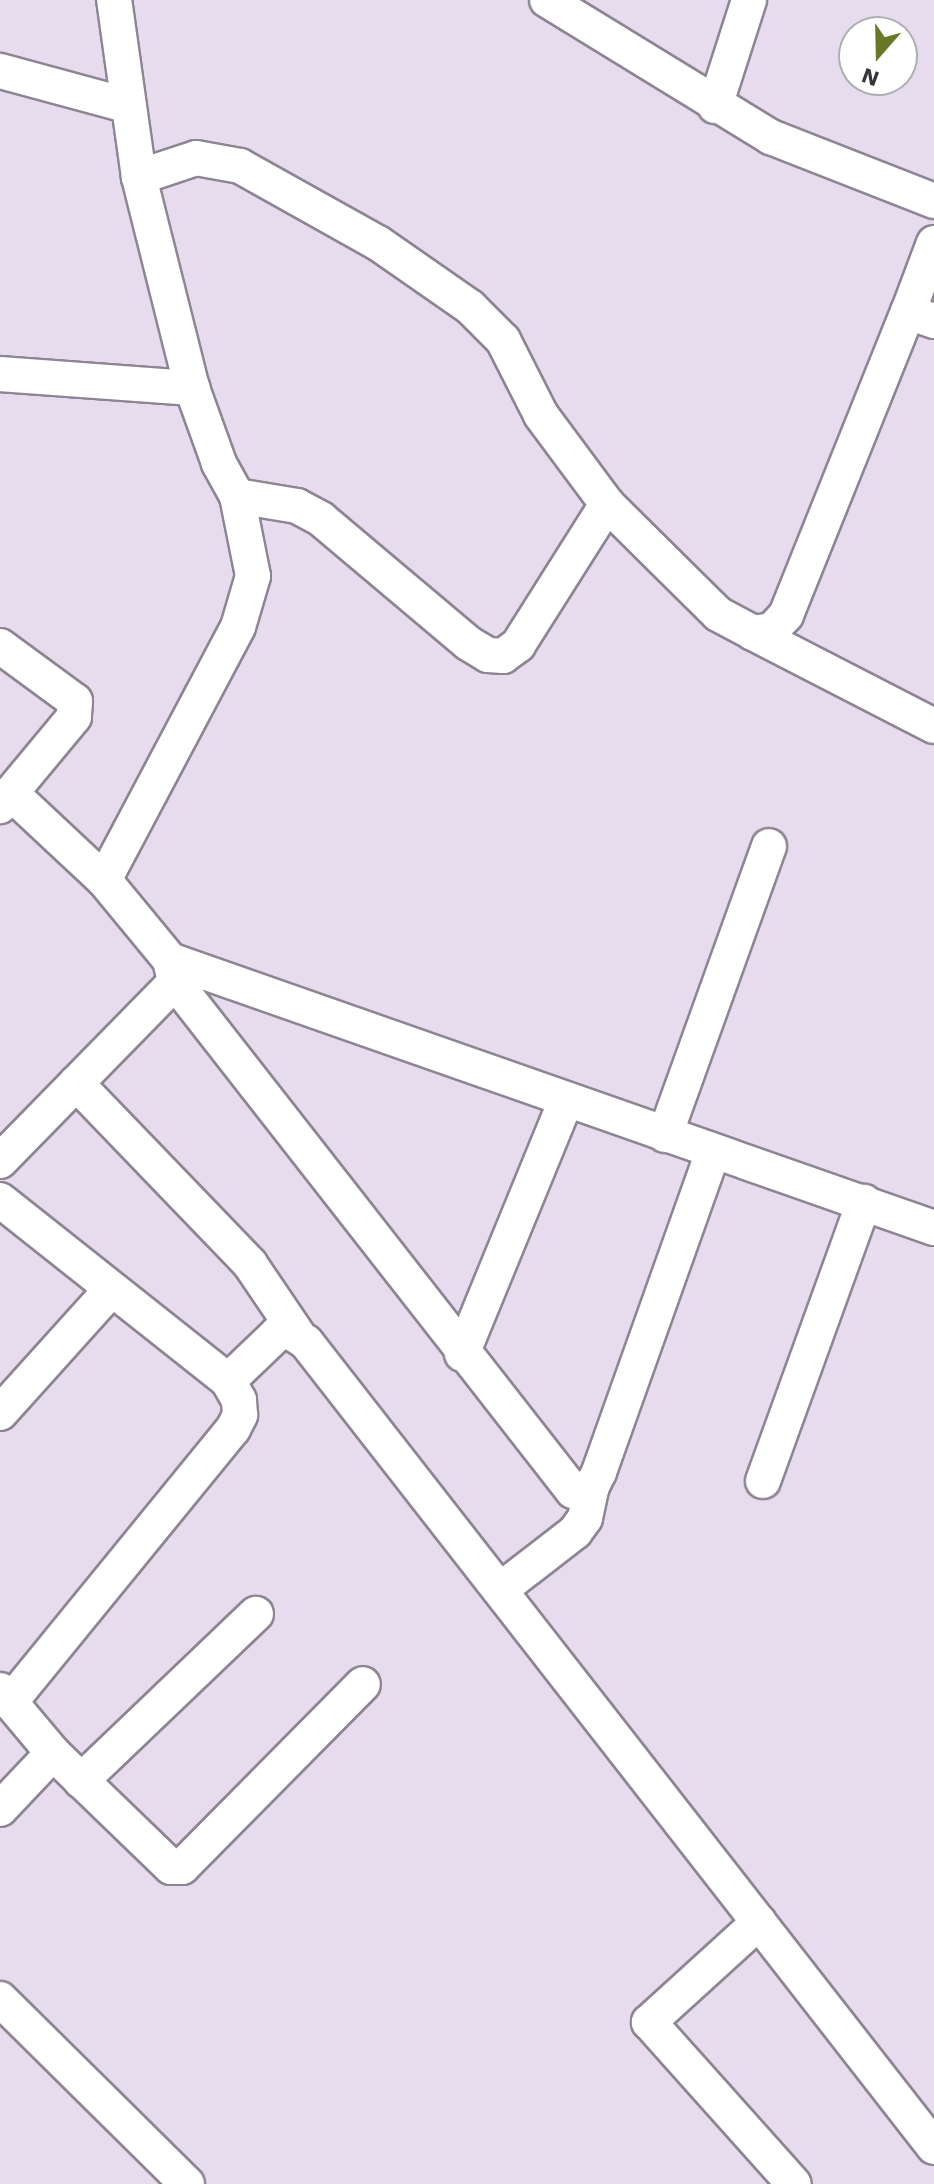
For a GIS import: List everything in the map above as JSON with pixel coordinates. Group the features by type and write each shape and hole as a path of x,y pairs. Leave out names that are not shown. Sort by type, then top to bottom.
{"street":[{"path":"104,880 247,606 253,576 237,496 219,463 192,388 139,177 126,105 114,0"},
{"path":"547,0 715,106 771,137 934,201"},
{"path":"715,106 749,0"},
{"path":"0,71 126,105"},
{"path":"139,177 196,158 240,166 416,269 470,307 503,340 541,415 607,504 718,614 934,726"},
{"path":"753,633 772,630 786,615 921,316 934,243"},
{"path":"0,374 192,388"},
{"path":"237,496 272,499 321,519 468,643 488,655 503,656 518,645 607,504"},
{"path":"0,646 62,686 75,701 74,717 6,800 104,880 557,1476 573,1491 592,1486"},
{"path":"665,1135 769,846"},
{"path":"0,1161 76,1083 172,971"},
{"path":"172,971 566,1100 712,1154 864,1202 934,1228"},
{"path":"76,1083 250,1264 298,1335 934,2147"},
{"path":"462,1354 566,1100"},
{"path":"500,1590 575,1532 585,1518 592,1486 712,1154"},
{"path":"0,1200 110,1291 228,1381 239,1400 240,1415 233,1429 6,1695 53,1753 157,1858 171,1867 182,1867 363,1684"},
{"path":"763,1481 864,1202"},
{"path":"0,1413 110,1291"},
{"path":"228,1381 277,1334 298,1335"},
{"path":"81,1781 256,1614"},
{"path":"0,1809 53,1753"},
{"path":"759,1922 649,2022 794,2184"},
{"path":"0,1999 187,2184"}]}
